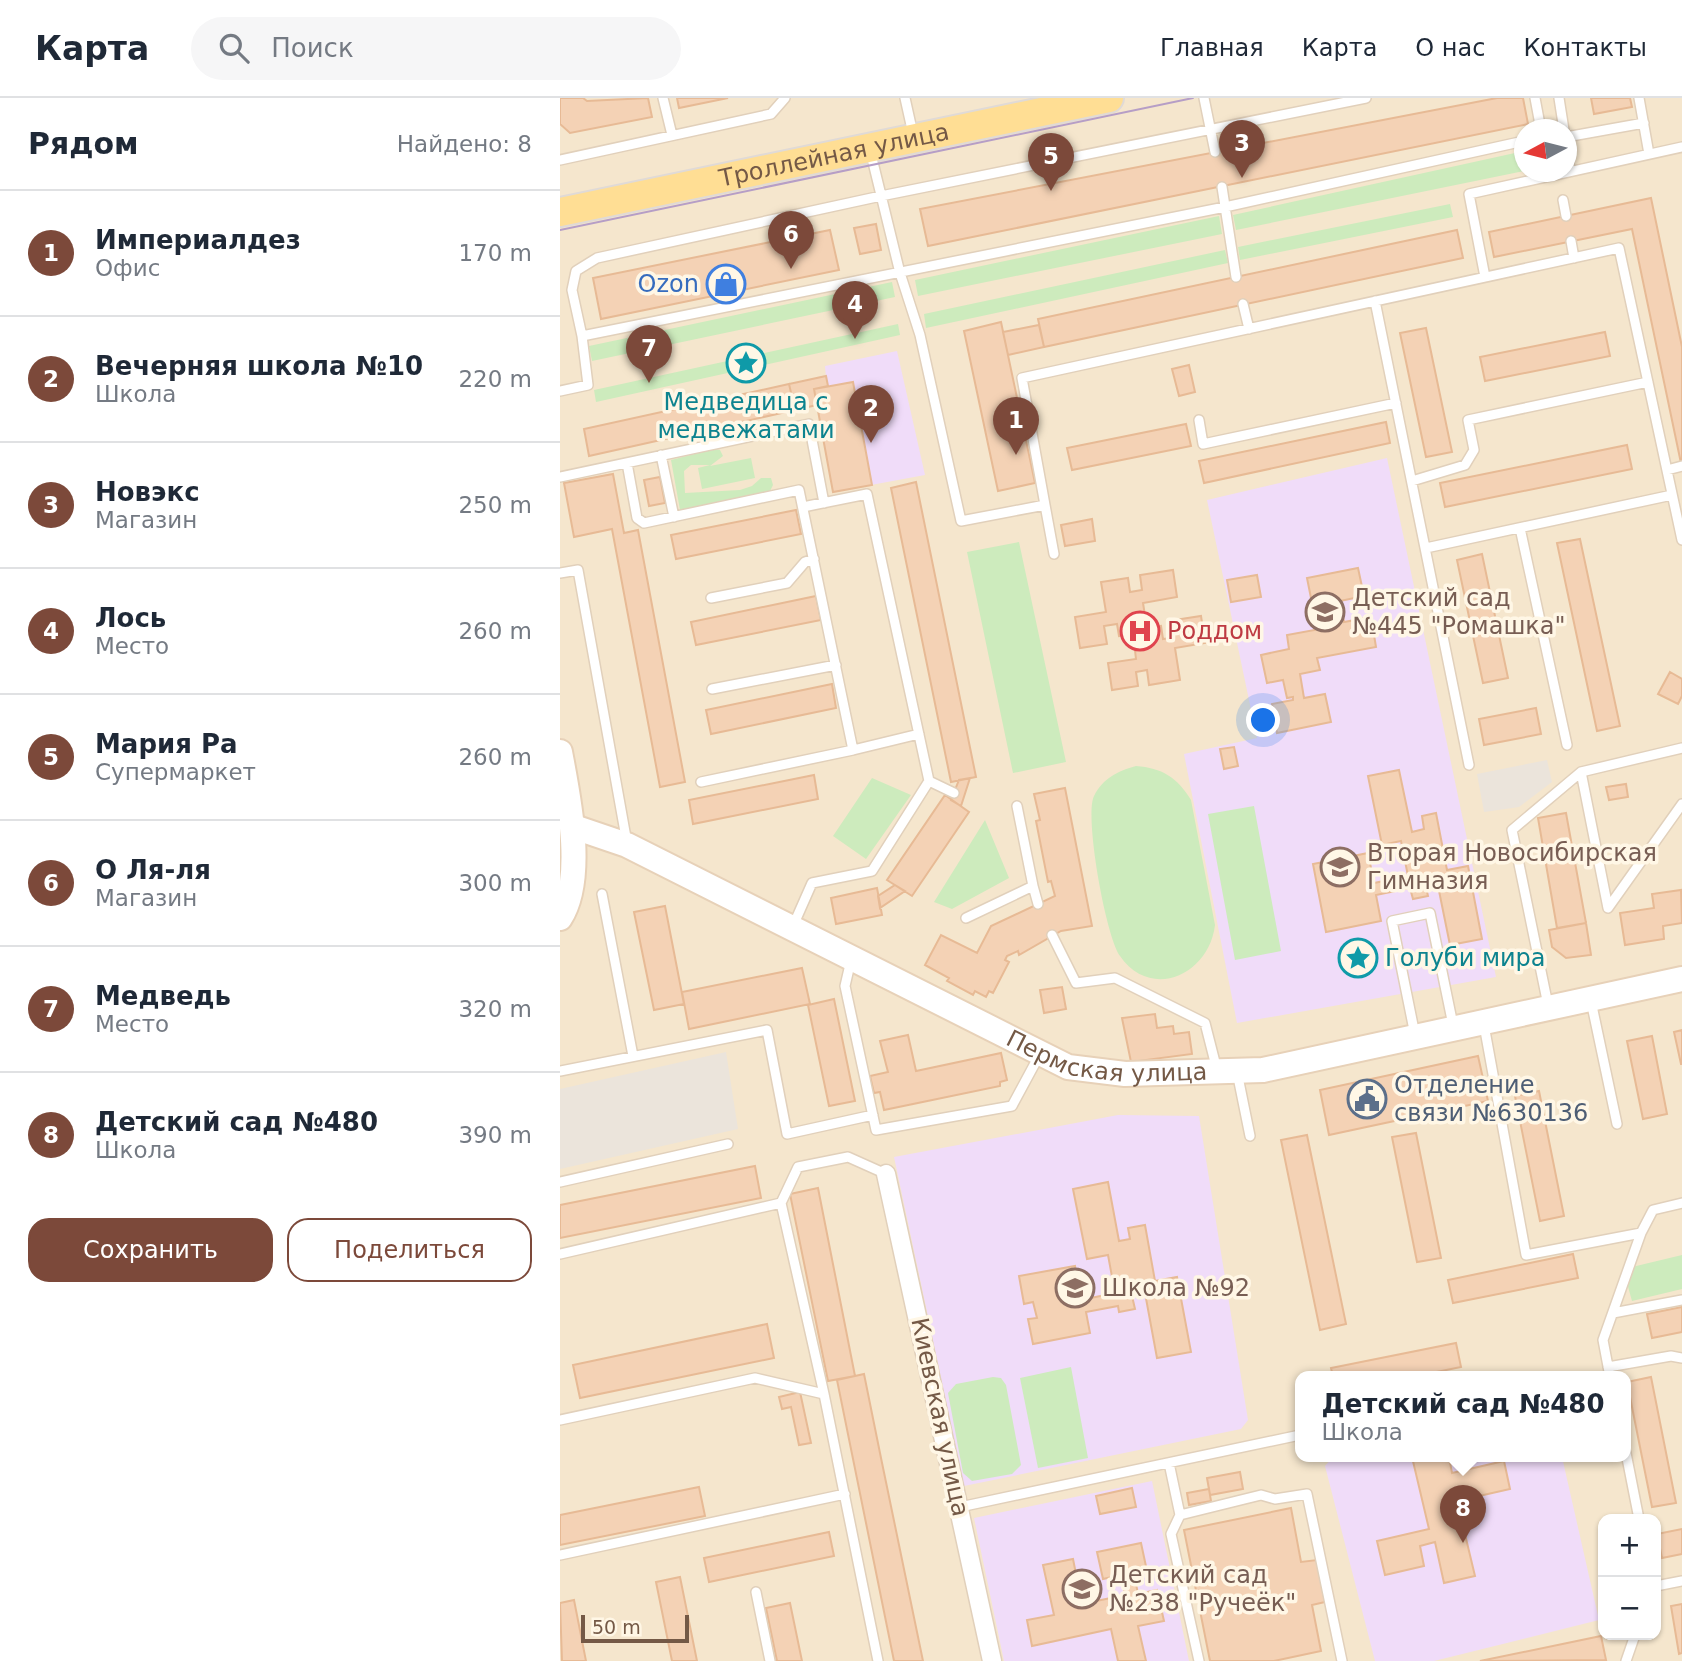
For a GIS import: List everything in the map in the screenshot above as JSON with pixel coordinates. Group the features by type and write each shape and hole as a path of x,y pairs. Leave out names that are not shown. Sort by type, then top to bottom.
{"main road":[{"name":"Троллейная улица","path":"560,212 1109,98"}],"street":[{"path":"560,752 574,827 570,888 561,914"},
{"name":"Пермская улица","path":"574,827 627,845 793,926 1068,1068 1125,1074 1263,1070 1682,979"},
{"name":"Киевская улица","path":"886,1174 992,1661"}],"lane":[{"path":"663,98 672,135"},
{"path":"560,160 771,114 785,98"},
{"path":"905,98 914,139"},
{"path":"1204,98 1215,152"},
{"path":"560,384 560,391 588,385 582,336 572,290 576,271 597,258 881,196 1366,98"},
{"path":"1535,98 1539,119"},
{"path":"1559,98 1562,119"},
{"path":"1639,98 1649,154"},
{"path":"1577,135 1644,123"},
{"path":"582,336 1226,207 1514,143"},
{"path":"1577,169 1682,147"},
{"path":"870,148 900,273 920,335 961,521 1045,505"},
{"path":"1485,277 1469,194 1515,182"},
{"path":"1222,187 1236,277"},
{"path":"1563,200 1566,216"},
{"path":"1571,242 1574,258"},
{"path":"1054,554 1023,378 1619,248 1682,540"},
{"path":"1375,301 1469,765"},
{"path":"1242,304 1249,329"},
{"path":"1412,481 1465,465 1474,450 1468,420 1648,382"},
{"path":"1199,420 1203,444 1396,402"},
{"path":"560,477 809,424 824,503"},
{"path":"661,455 674,517"},
{"path":"627,463 637,518 644,523 799,490 853,750"},
{"path":"1667,470 1682,466"},
{"path":"793,926 812,883 872,871 929,781 867,494 803,507"},
{"path":"1426,548 1672,495"},
{"path":"1520,528 1567,745"},
{"path":"711,597 787,583 805,562 814,559"},
{"path":"560,573 578,570 627,845"},
{"path":"712,689 836,665"},
{"path":"701,782 919,734"},
{"path":"1549,1008 1511,830 1581,772 1682,748"},
{"path":"1581,772 1608,908 1682,804"},
{"path":"929,781 954,793"},
{"path":"1017,806 1038,904"},
{"path":"966,918 1033,886"},
{"path":"602,894 633,1056"},
{"path":"1416,1037 1392,921 1405,918 1430,913 1454,1029"},
{"path":"1052,935 1076,983 1115,978 1205,1023 1227,1071 1250,1136"},
{"path":"852,958 845,986 876,1130 1012,1106 1041,1052"},
{"path":"1591,999 1617,1124"},
{"path":"1484,1022 1526,1255 1641,1233"},
{"path":"560,1070 766,1030 787,1134 873,1115"},
{"path":"560,1182 728,1144"},
{"path":"878,1661 824,1394 781,1203 798,1167 848,1157 886,1174"},
{"path":"560,1254 781,1203"},
{"path":"1609,1371 1603,1340 1641,1233 1653,1210 1682,1203"},
{"path":"1613,1314 1682,1300"},
{"path":"1613,1371 1671,1356 1682,1358"},
{"path":"560,1420 755,1378 824,1394"},
{"path":"960,1507 1295,1436"},
{"path":"1628,1462 1638,1514"},
{"path":"1169,1463 1180,1515 1171,1534 1199,1661"},
{"path":"560,1555 845,1494"},
{"path":"1180,1515 1261,1495 1275,1499 1307,1494 1342,1661"},
{"path":"1661,1585 1682,1581"},
{"path":"756,1592 770,1661"},
{"path":"1626,1661 1633,1640"}],"shaded area":[{"path":"560,98 1682,98 1682,1661 560,1661 560,918 563,912 560,752"},
{"path":"897,351 925,475 833,492 817,406 795,410 789,384 826,377 825,366"},
{"path":"1387,458 1496,977 1237,1023 1184,754 1257,738 1207,500"},
{"path":"1547,760 1552,782 1519,807 1484,812 1477,774"},
{"path":"726,1052 738,1129 560,1169 560,1089"},
{"name":"Школа №92","path":"1118,1115 1199,1116 1248,1420 1241,1429 964,1486 894,1157"},
{"path":"1329,1462 1563,1462 1598,1620 1434,1661 1375,1661 1325,1466"},
{"name":"Детский сад №238 \"Ручеёк\"","path":"1152,1481 1189,1661 1004,1661 974,1518"}],"green space":[{"path":"1514,153 1514,173 1236,230 1233,215"},
{"path":"1450,204 1453,217 1240,260 1238,247"},
{"path":"1219,216 1222,234 918,296 915,280"},
{"path":"1225,250 1228,263 926,328 924,314"},
{"path":"892,282 895,297 592,361 589,346"},
{"path":"898,324 900,335 596,402 594,390"},
{"path":"714,449 720,450 723,456 710,466 751,458 755,478 702,489 698,468 710,465 691,465 684,471 685,493 740,490 752,486 761,478 771,478 773,485 770,491 680,510 671,460"},
{"path":"1019,542 1066,762 1013,773 967,552"},
{"path":"1136,766 1168,775 1191,800 1215,925 1210,943 1202,957 1190,969 1177,976 1162,979 1147,977 1133,970 1120,956 1114,944 1103,902 1094,850 1094,796 1112,776"},
{"path":"872,778 911,795 866,859 833,836"},
{"path":"1254,806 1281,951 1235,960 1208,814"},
{"path":"985,820 1009,878 952,909 934,902"},
{"path":"1682,1255 1682,1289 1632,1301 1627,1283 1632,1267"},
{"path":"1071,1367 1088,1458 1038,1468 1020,1378"},
{"path":"1001,1378 1006,1385 1021,1465 1012,1474 972,1481 963,1473 948,1393 956,1384"}],"building":[{"path":"560,98 583,98 587,101 648,98 652,117 570,133 560,124"},
{"path":"677,98 728,98 679,108"},
{"path":"1497,98 1523,98 1527,119 1514,119 1514,127 928,246 920,209"},
{"path":"1591,98 1630,98 1632,107 1594,114"},
{"path":"1651,198 1682,347 1682,468 1632,229 1494,257 1489,232"},
{"path":"876,224 881,250 860,254 854,228"},
{"path":"830,230 839,270 601,319 593,278"},
{"path":"1457,230 1463,258 1044,347 1038,319"},
{"path":"1001,322 1035,483 998,491 964,331"},
{"path":"1039,325 1044,347 1008,355 1003,332"},
{"path":"1426,328 1452,452 1426,457 1400,333"},
{"path":"1605,332 1610,356 1485,381 1480,357"},
{"path":"1189,365 1195,392 1179,396 1172,369"},
{"path":"826,376 828,386 814,389 817,405 795,410 789,384"},
{"path":"853,382 872,485 833,492 814,389"},
{"path":"789,384 795,410 589,456 584,429"},
{"path":"1386,422 1390,443 1204,483 1199,461"},
{"path":"1186,424 1191,446 1072,470 1067,448"},
{"path":"1627,445 1632,469 1445,507 1440,483"},
{"path":"613,474 624,533 638,530 685,782 660,787 612,529 574,537 564,483"},
{"path":"660,477 665,503 649,506 644,480"},
{"path":"916,482 976,777 951,782 891,488"},
{"path":"796,510 801,534 676,559 671,535"},
{"path":"1092,519 1095,541 1065,546 1061,525"},
{"path":"1580,539 1620,726 1597,731 1557,543"},
{"path":"1482,554 1508,678 1483,683 1457,560"},
{"path":"1358,568 1364,596 1340,601 1344,622 1371,617 1376,647 1317,658 1320,670 1300,674 1304,698 1325,694 1331,722 1277,733 1272,704 1293,700 1293,697 1287,698 1283,680 1267,683 1261,655 1289,649 1287,635 1331,627 1327,605 1313,608 1307,578"},
{"name":"Роддом","path":"1173,570 1177,597 1143,603 1147,628 1161,626 1163,639 1170,638 1168,621 1201,616 1205,643 1175,648 1180,680 1149,685 1147,670 1136,672 1138,686 1112,690 1108,663 1136,659 1133,634 1119,636 1117,624 1104,626 1107,644 1080,648 1075,617 1106,612 1101,582 1128,578 1130,592 1142,590 1140,575"},
{"path":"1257,575 1261,597 1231,602 1227,580"},
{"path":"816,596 821,620 696,645 691,622"},
{"path":"1670,672 1682,679 1682,696 1678,704 1658,694"},
{"path":"832,684 836,708 711,734 706,710"},
{"path":"1536,708 1541,734 1484,745 1479,719"},
{"path":"1234,747 1238,766 1224,769 1220,749"},
{"path":"1399,770 1412,832 1424,829 1422,816 1436,813 1447,870 1468,866 1482,939 1450,945 1437,881 1425,883 1428,896 1413,899 1410,888 1376,895 1381,921 1326,932 1313,864 1368,853 1374,883 1408,876 1401,841 1382,845 1368,776"},
{"path":"814,775 818,799 693,824 689,800"},
{"path":"970,778 961,806 951,800 959,780"},
{"path":"1626,784 1628,797 1609,800 1606,787"},
{"path":"1065,788 1092,926 1061,931 1019,955 1018,951 1007,956 1005,960 1009,962 993,993 989,991 986,997 975,991 973,995 925,965 941,935 977,953 991,926 1055,896 1051,881 1048,882 1036,821 1040,820 1034,794"},
{"path":"945,795 969,812 912,896 887,880"},
{"path":"1566,813 1586,923 1557,928 1538,818"},
{"path":"895,885 905,891 880,908 878,896"},
{"path":"877,888 882,915 836,924 831,898"},
{"path":"1681,890 1682,923 1663,926 1664,939 1625,945 1620,913 1654,908 1652,894"},
{"path":"665,906 684,1004 654,1010 634,912"},
{"path":"1586,923 1591,955 1566,958 1552,947 1549,930"},
{"path":"802,968 810,1004 689,1029 682,992"},
{"path":"1062,987 1066,1009 1044,1013 1040,990"},
{"path":"834,999 855,1101 829,1106 808,1005"},
{"path":"1155,1014 1157,1028 1173,1026 1174,1034 1189,1032 1192,1054 1131,1062 1122,1018"},
{"path":"1682,1030 1682,1064 1681,1064 1674,1032"},
{"path":"908,1035 916,1071 1001,1053 1007,1080 1000,1082 1000,1086 884,1110 880,1092 874,1093 870,1076 888,1072 880,1041"},
{"path":"1652,1036 1667,1114 1643,1119 1627,1041"},
{"path":"1478,1056 1488,1101 1329,1135 1320,1090"},
{"path":"1539,1091 1564,1216 1540,1221 1515,1096"},
{"path":"1416,1133 1441,1258 1417,1262 1392,1137"},
{"path":"1307,1135 1346,1324 1320,1330 1281,1140"},
{"path":"755,1166 761,1198 560,1238 560,1205"},
{"path":"1108,1182 1119,1241 1130,1239 1128,1228 1145,1225 1155,1281 1177,1277 1191,1352 1157,1358 1145,1293 1132,1296 1135,1309 1119,1312 1118,1306 1086,1312 1090,1333 1033,1344 1028,1319 1037,1318 1033,1302 1024,1304 1019,1276 1075,1266 1081,1300 1115,1293 1108,1255 1087,1259 1073,1189"},
{"path":"818,1188 855,1376 828,1381 790,1194"},
{"path":"1573,1254 1578,1278 1453,1303 1448,1280"},
{"path":"1682,1307 1682,1332 1652,1338 1647,1314"},
{"path":"767,1324 774,1358 580,1398 573,1365"},
{"path":"1456,1343 1461,1367 1441,1371 1332,1371 1331,1368"},
{"path":"864,1374 923,1661 894,1661 837,1380"},
{"path":"1651,1377 1676,1503 1652,1507 1631,1402 1631,1381"},
{"path":"800,1392 811,1443 799,1445 791,1407 782,1409 779,1397"},
{"path":"1413,1462 1450,1462 1452,1473 1504,1462 1510,1489 1457,1501 1475,1576 1444,1583 1435,1542 1420,1546 1424,1566 1385,1575 1377,1541 1429,1529"},
{"path":"1240,1472 1243,1489 1210,1495 1207,1478"},
{"path":"699,1487 705,1516 560,1545 560,1515"},
{"path":"1132,1488 1136,1507 1100,1514 1096,1496"},
{"path":"1209,1489 1211,1501 1189,1505 1187,1493"},
{"path":"1291,1508 1301,1562 1317,1560 1325,1602 1312,1605 1321,1651 1274,1661 1210,1661 1184,1530"},
{"path":"1682,1529 1682,1554 1662,1558 1661,1533"},
{"path":"829,1532 834,1556 709,1582 704,1558"},
{"path":"1141,1543 1147,1571 1134,1574 1138,1594 1157,1590 1164,1621 1138,1626 1146,1661 1118,1661 1111,1629 1032,1646 1027,1620 1054,1615 1043,1565 1073,1559 1082,1604 1125,1595 1121,1575 1103,1579 1097,1552"},
{"path":"680,1577 697,1661 672,1661 656,1582"},
{"path":"574,1600 586,1661 562,1661 560,1603"},
{"path":"790,1603 802,1661 777,1661 766,1608"},
{"path":"1682,1604 1682,1653 1679,1654 1671,1606"},
{"path":"1598,1637 1598,1640 1602,1640 1606,1660 1480,1661"}],"tram line":[{"path":"560,230 1193,98"}],"place":[{"name":"Новэкс","path":"1242,178"},
{"name":"Мария Ра","path":"1051,191"},
{"name":"О Ля-ля","path":"791,269"},
{"name":"Ozon","path":"726,284"},
{"name":"Лось","path":"855,339"},
{"name":"Медведица с медвежатами","path":"746,363"},
{"name":"Медведь","path":"649,383"},
{"name":"Вечерняя школа №10","path":"871,443"},
{"name":"Империалдез","path":"1016,455"},
{"name":"Детский сад №445 \"Ромашка\"","path":"1325,612"},
{"name":"Роддом","path":"1140,631"},
{"name":"Вторая Новосибирская Гимназия","path":"1340,867"},
{"name":"Голуби мира","path":"1358,958"},
{"name":"Отделение связи №630136","path":"1367,1099"},
{"name":"Школа №92","path":"1075,1288"},
{"name":"Детский сад №480","path":"1463,1543"},
{"name":"Детский сад №238 \"Ручеёк\"","path":"1082,1589"}]}
